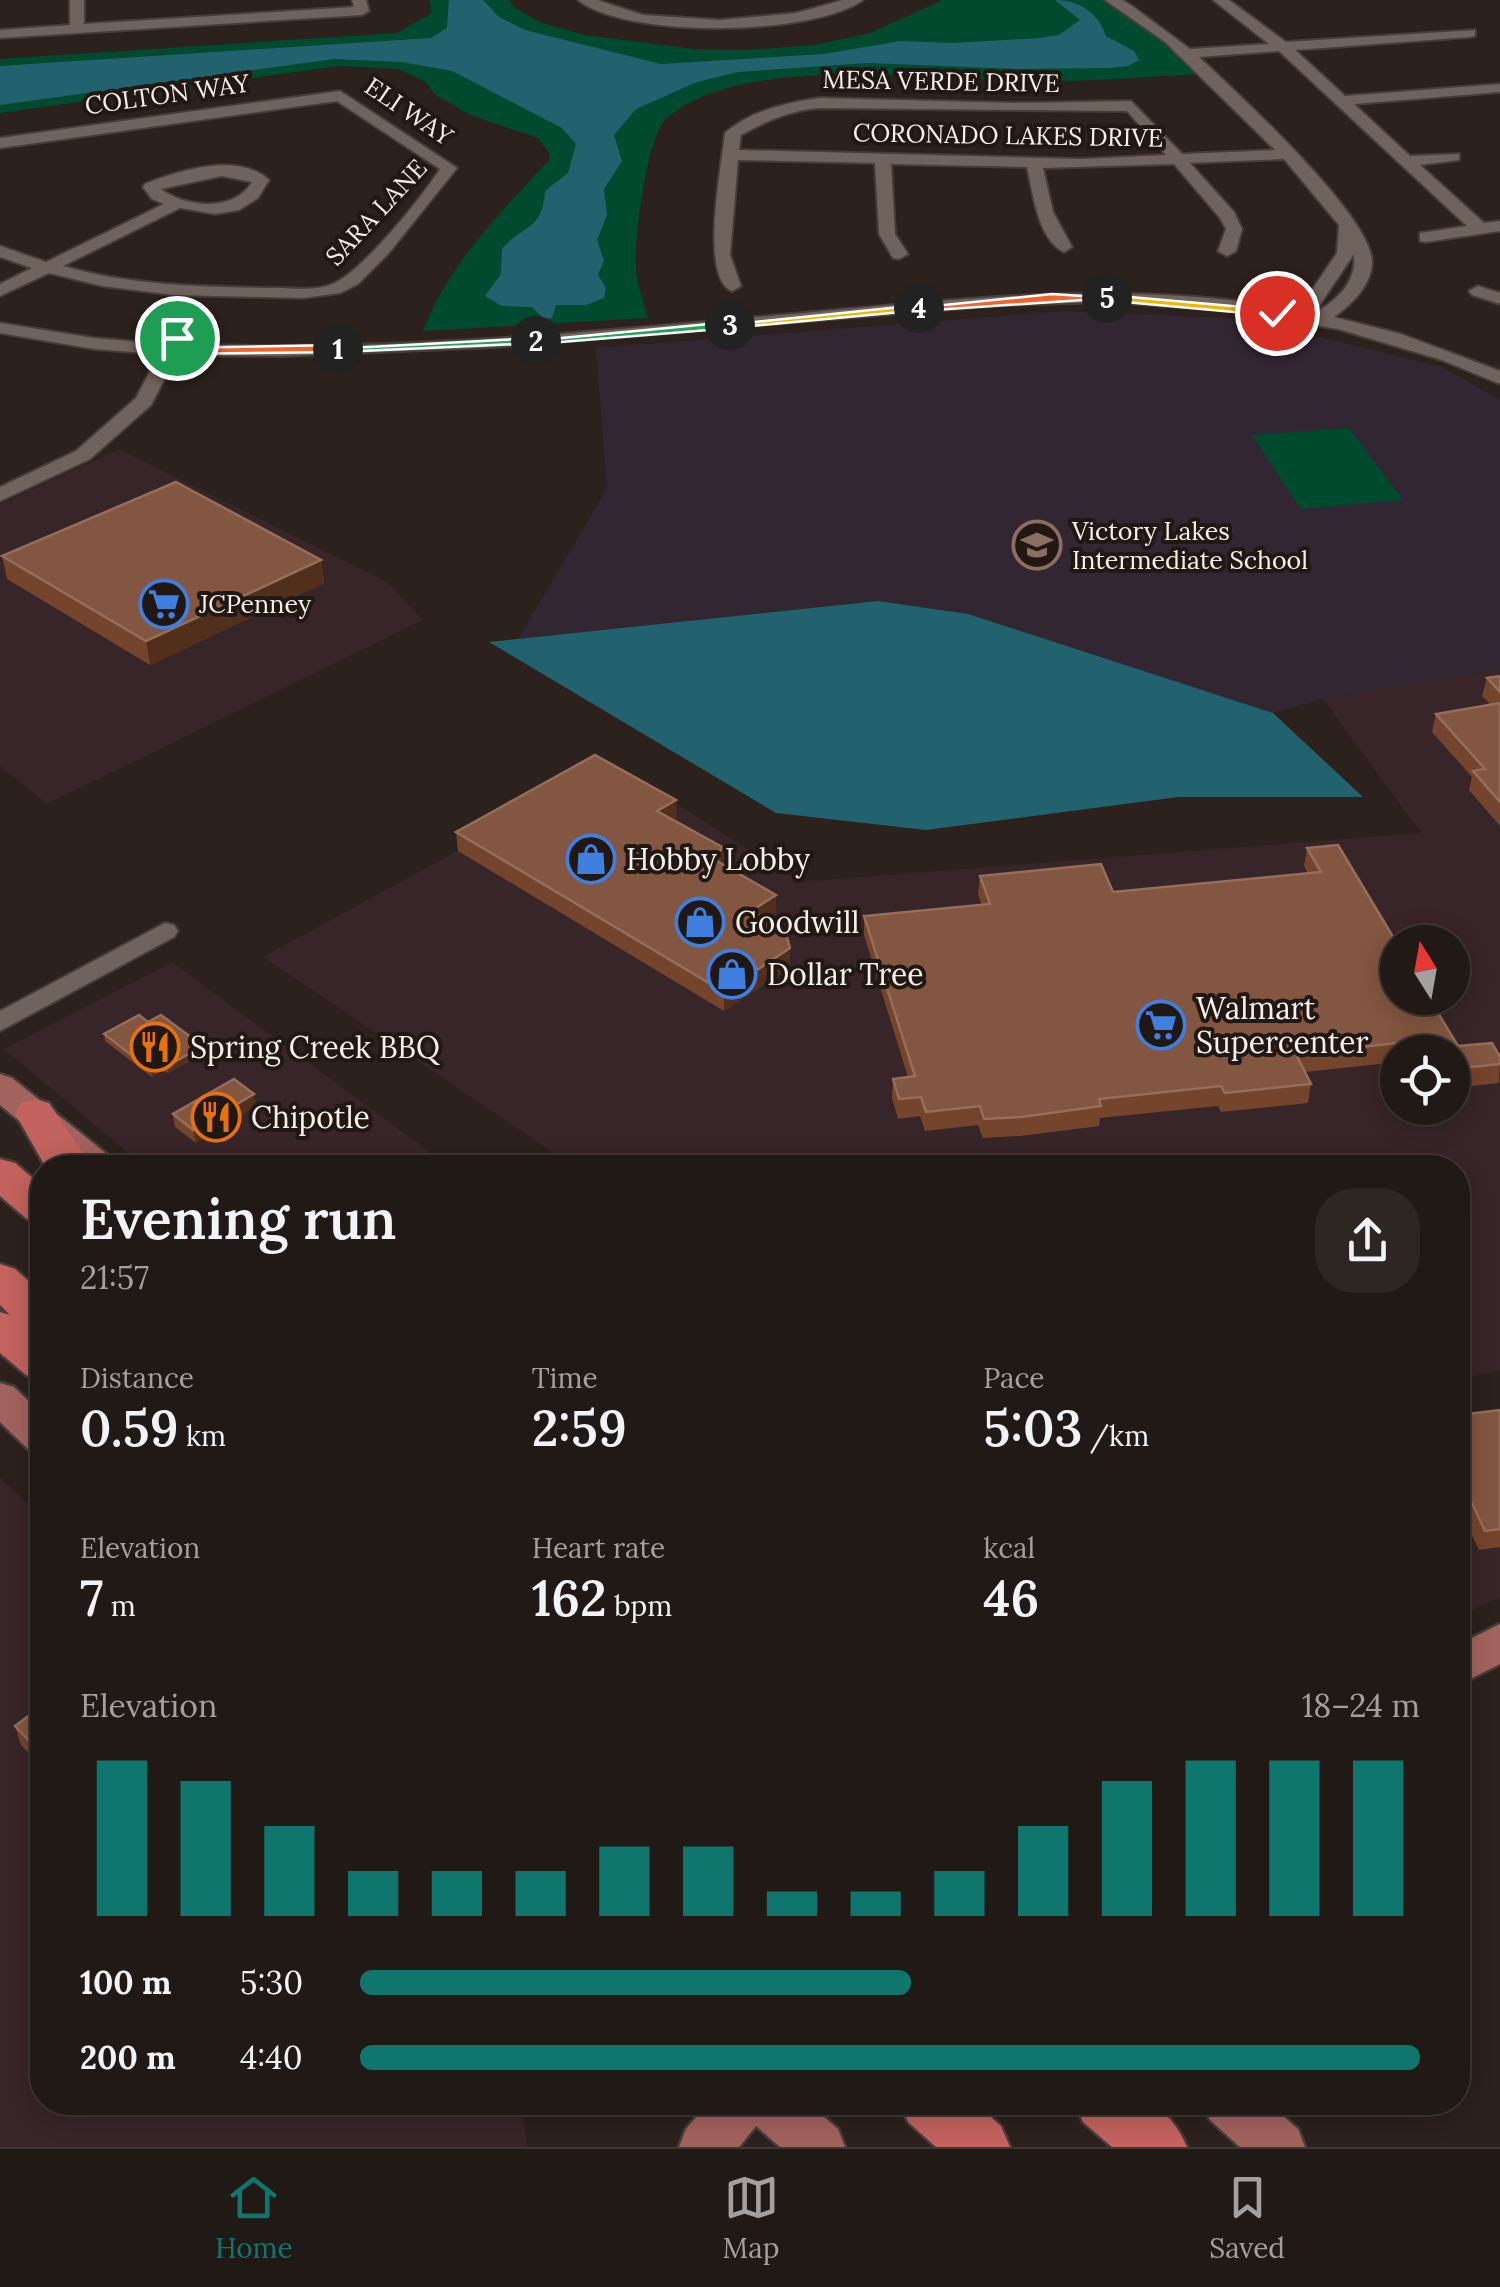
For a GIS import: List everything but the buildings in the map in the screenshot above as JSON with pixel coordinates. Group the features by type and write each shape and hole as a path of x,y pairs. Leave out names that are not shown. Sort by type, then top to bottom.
{"highway":[{"path":"35,1113 60,1155"},
{"path":"0,1173 30,1198"},
{"path":"0,1280 30,1307"},
{"path":"0,1328 30,1352"},
{"path":"944,2115 980,2147"},
{"path":"1119,2115 1157,2147"}],"main road":[{"path":"0,1086 85,1155"},
{"path":"0,1398 30,1427"},
{"path":"1470,1660 1500,1642"},
{"path":"705,2147 732,2115"},
{"path":"782,2115 819,2147"},
{"path":"1243,2115 1279,2147"}],"street":[{"path":"76,30 78,0"},
{"path":"585,0 628,14 734,24 792,20 856,0"},
{"path":"1112,0 1146,20 1186,54 1333,202 1362,243 1366,262 1357,282 1334,312"},
{"path":"1220,0 1283,47 1479,228"},
{"path":"0,34 360,6"},
{"path":"1186,54 1470,33"},
{"path":"1341,102 1500,88"},
{"name":"COLTON WAY","path":"0,143 340,96"},
{"name":"ELI WAY","path":"340,96 449,168"},
{"name":"MESA VERDE DRIVE","path":"731,155 733,133 762,116 796,105 854,101 1023,108 1130,106 1180,162"},
{"name":"CORONADO LAKES DRIVE","path":"731,155 1034,163 1180,162 1284,154"},
{"path":"731,155 721,255 732,286"},
{"path":"1407,161 1453,157"},
{"path":"883,159 887,234 899,254"},
{"path":"1180,162 1228,216 1234,229 1227,251"},
{"path":"1034,163 1045,212 1064,247"},
{"name":"SARA LANE","path":"48,269 179,289 270,293 337,289 370,262 449,168"},
{"path":"0,295 42,277 48,269 178,203 227,213 246,200 260,180 248,173 226,172 142,187 178,203"},
{"path":"1312,313 1346,253 1347,225"},
{"path":"1426,238 1500,226"},
{"path":"0,251 48,269"},
{"path":"1478,291 1500,300"},
{"path":"0,328 67,343 536,341 1052,297 1140,298 1334,312 1464,346 1500,363"},
{"path":"1312,313 1500,378"},
{"path":"0,314 63,329 173,344"},
{"path":"0,495 82,455 144,401 173,344"},
{"path":"0,1022 166,930"}],"shaded area":[{"name":"Victory Lakes Intermediate School","path":"1065,311 1247,319 1442,367 1500,400 1500,669 1323,699 1273,713 968,614 878,601 518,639 607,489 596,348"},
{"path":"119,449 386,581 423,620 47,804 0,766 0,504"},
{"path":"1500,669 1500,1371 1470,1376 1470,1155 557,1155 263,957 615,765 800,882 1421,833 1323,699"},
{"path":"172,962 434,1155 131,1155 4,1049"},
{"path":"1500,1424 1500,1597 1470,1611 1470,1428"},
{"path":"0,1477 30,1506 30,2115 523,2115 527,2147 0,2147"}],"green space":[{"path":"429,0 509,0 515,8 542,23 584,35 694,49 748,50 815,45 870,33 943,0 1104,0 1143,24 1196,74 1052,81 851,74 745,84 701,97 666,119 653,145 636,253 637,279 648,318 423,331 462,261 549,160 550,154 538,138 470,115 434,94 426,82 399,69 339,66 0,113 0,59 397,33 432,13"},
{"path":"1349,428 1403,500 1301,509 1252,435"}],"water":[{"path":"449,0 483,0 499,17 525,30 661,64 824,54 900,41 953,43 1041,38 1059,35 1080,20 1055,0 1087,10 1099,21 1106,36 1134,51 1139,60 1110,68 1020,69 868,63 738,72 697,82 636,109 614,135 622,161 604,189 607,215 597,240 604,261 598,275 606,288 604,298 586,305 556,305 552,318 544,319 532,307 502,306 485,296 501,274 502,249 536,220 545,191 568,173 576,144 562,128 452,71 402,62 334,59 0,105 0,66 431,38 447,28"},
{"path":"878,601 968,614 1273,713 1363,797 1178,797 926,830 776,813 489,642"}],"place":[{"name":"Victory Lakes Intermediate School","path":"1037,545"},
{"name":"JCPenney","path":"164,604"},
{"name":"Hobby Lobby","path":"591,859"},
{"name":"Goodwill","path":"700,922"},
{"name":"Dollar Tree","path":"732,974"},
{"name":"Walmart Supercenter","path":"1161,1025"},
{"name":"Spring Creek BBQ","path":"155,1047"},
{"name":"Chipotle","path":"216,1117"}],"route":[{"path":"177,338 170,351 536,341 1052,297 1140,298 1277,313"}]}
